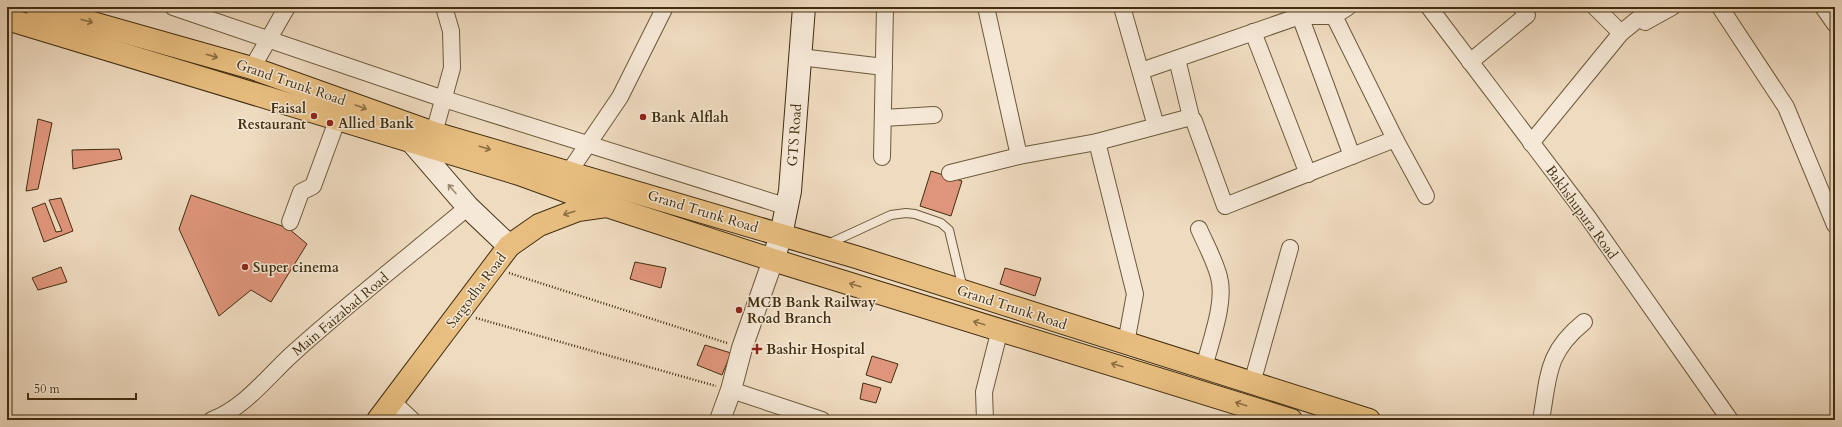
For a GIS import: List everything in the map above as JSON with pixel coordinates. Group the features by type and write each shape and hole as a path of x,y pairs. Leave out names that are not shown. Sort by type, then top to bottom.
{"main road":[{"name":"Grand Trunk Road","path":"36,7 252,68 434,133 822,247 1369,420"},
{"name":"GTS Road","path":"772,260 781,235 788,207 804,7"},
{"name":"Grand Trunk Road","path":"7,20 338,118 519,174 607,206 772,260 1000,329 1291,420"},
{"path":"411,141 468,207 509,246"},
{"name":"Sargodha Road","path":"378,420 509,246 524,234 546,222 578,210 607,206"}],"street":[{"path":"173,7 444,99 788,207"},
{"path":"252,68 287,7"},
{"path":"434,133 452,68 451,31 444,7"},
{"path":"569,172 620,97 665,7"},
{"path":"882,157 885,7"},
{"path":"986,7 1019,156"},
{"path":"1122,7 1156,126"},
{"path":"1141,71 1253,32 1298,12 1334,16 1348,7"},
{"name":"Bakhshupura Road","path":"1429,7 1587,216 1730,420"},
{"path":"1470,62 1527,15 1521,7"},
{"path":"1596,7 1621,33"},
{"path":"1531,143 1621,33 1643,15 1645,22 1672,7"},
{"path":"1720,7 1786,107 1835,225"},
{"path":"1824,7 1835,24"},
{"path":"1298,12 1352,156"},
{"path":"1334,16 1395,139 1426,196"},
{"path":"1253,32 1308,174"},
{"path":"800,57 884,67"},
{"path":"1177,59 1190,117 1194,121 1225,206 1395,139"},
{"path":"883,118 934,115"},
{"path":"950,173 1019,156 1097,142 1190,117"},
{"path":"290,222 301,192 313,186 338,118"},
{"path":"1097,142 1135,294 1126,344"},
{"name":"Main Faizabad Road","path":"212,420 221,416 261,387 289,358 468,207"},
{"path":"1199,229 1219,277 1221,292 1204,368"},
{"path":"1252,383 1290,248"},
{"path":"720,420 732,390 742,348 772,260"},
{"path":"1541,420 1552,360 1560,345 1570,333 1584,322"},
{"path":"985,420 984,392 1000,329"},
{"path":"732,390 822,420"},
{"path":"392,401 412,420"}],"lane":[{"path":"822,247 891,215 906,213 915,214 941,223 949,230 964,291"}],"path":[{"path":"492,267 742,348"},
{"path":"458,313 732,390"}],"building":[{"path":"38,119 52,123 38,189 26,191"},
{"path":"119,149 122,159 73,169 72,150"},
{"path":"931,171 962,181 951,216 920,206"},
{"name":"Super cinema","path":"191,195 288,228 307,244 271,302 251,290 219,316 179,229"},
{"path":"61,198 73,231 44,242 32,208 45,203 56,232 62,231 49,200"},
{"path":"635,262 666,268 661,288 630,279"},
{"path":"61,267 67,282 38,290 32,278"},
{"path":"1005,268 1041,278 1035,296 1000,284"},
{"path":"705,345 731,353 722,375 697,365"},
{"path":"872,356 898,364 891,383 866,375"},
{"path":"863,383 881,388 876,403 860,399"}],"place":[{"name":"Faisal Restaurant","path":"314,116"},
{"name":"Bank Alflah","path":"643,117"},
{"name":"Allied Bank","path":"330,123"},
{"name":"Super cinema","path":"245,267"},
{"name":"MCB Bank Railway Road Branch","path":"739,310"},
{"name":"Bashir Hospital","path":"757,349"}]}
